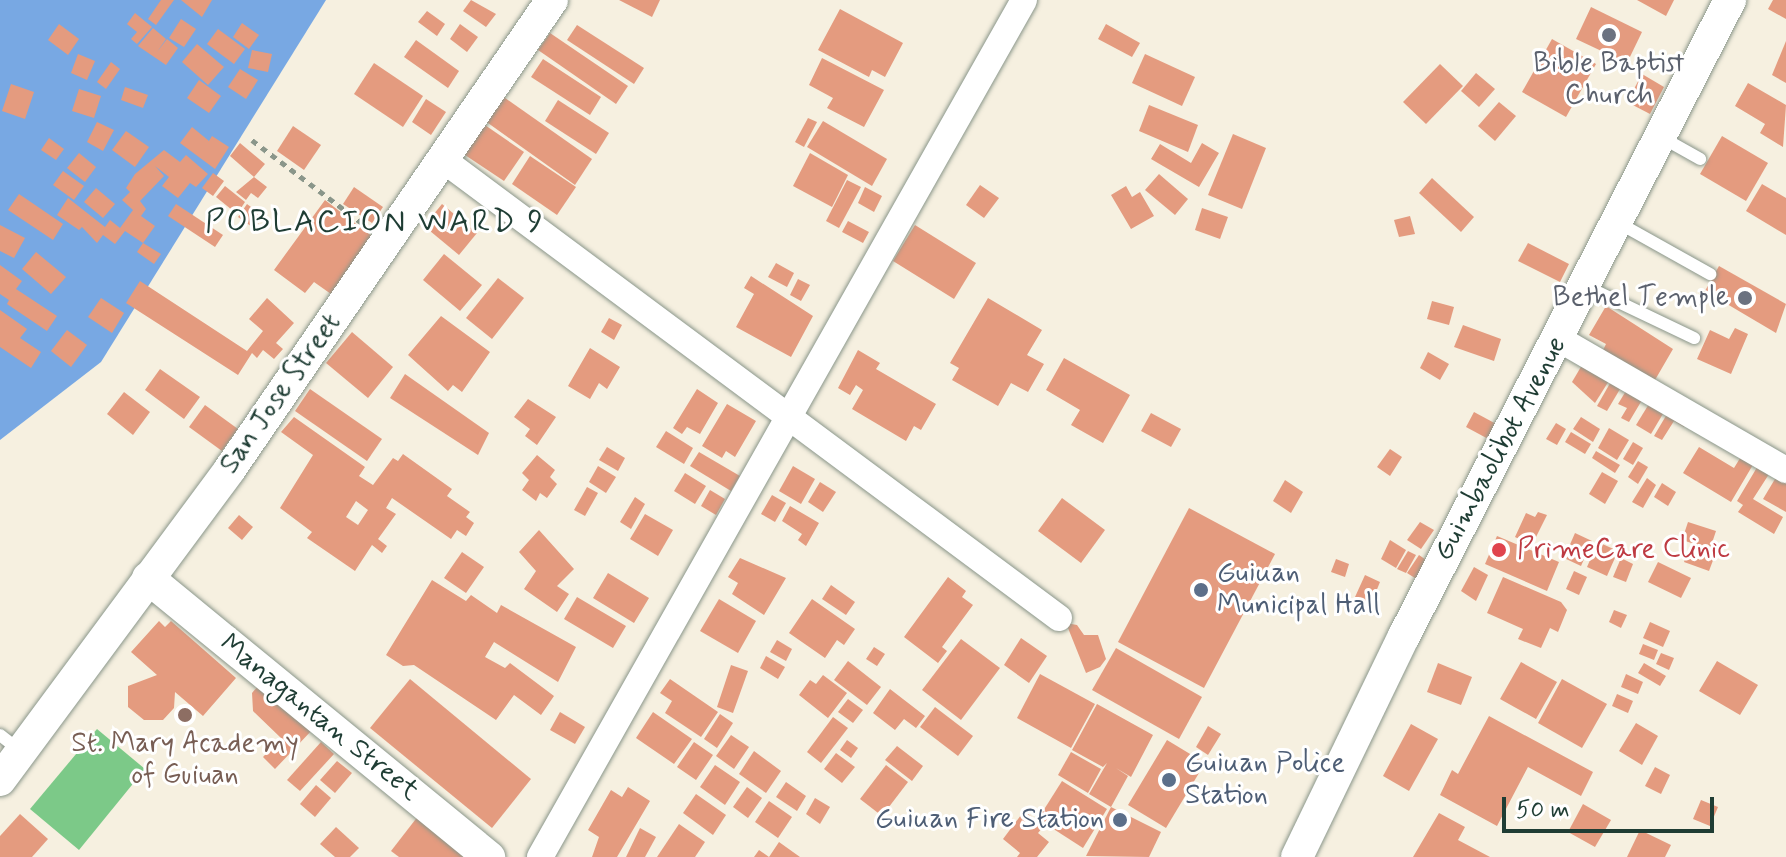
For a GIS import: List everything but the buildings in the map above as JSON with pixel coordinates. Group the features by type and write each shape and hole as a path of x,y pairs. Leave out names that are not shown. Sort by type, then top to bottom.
{"street":[{"name":"San Jose Street","path":"0,780 11,743 148,578 230,469 552,0"},
{"path":"540,857 1024,0"},
{"name":"Guimbaolibot Avenue","path":"1297,857 1404,636 1559,339 1730,0"},
{"path":"442,159 790,413 1059,618"},
{"path":"1559,339 1786,470"},
{"name":"Managantan Street","path":"148,578 489,857"}],"lane":[{"path":"1661,137 1700,159"},
{"path":"1617,222 1710,274"},
{"path":"1585,286 1694,338"}],"path":[{"path":"252,140 386,241"}],"green space":[{"path":"97,729 145,769 79,850 30,809"}],"water":[{"path":"0,0 326,0 101,362 0,440"}],"place":[{"name":"Bible Baptist Church","path":"1609,35"},
{"name":"Bethel Temple","path":"1745,298"},
{"name":"PrimeCare Clinic","path":"1499,550"},
{"name":"Guiuan Municipal Hall","path":"1201,590"},
{"name":"St. Mary Academy of Guiuan","path":"185,715"},
{"name":"Guiuan Police Station","path":"1169,780"},
{"name":"Guiuan Fire Station","path":"1120,820"}],"district":[{"name":"POBLACION WARD 9","path":"375,222"}]}
